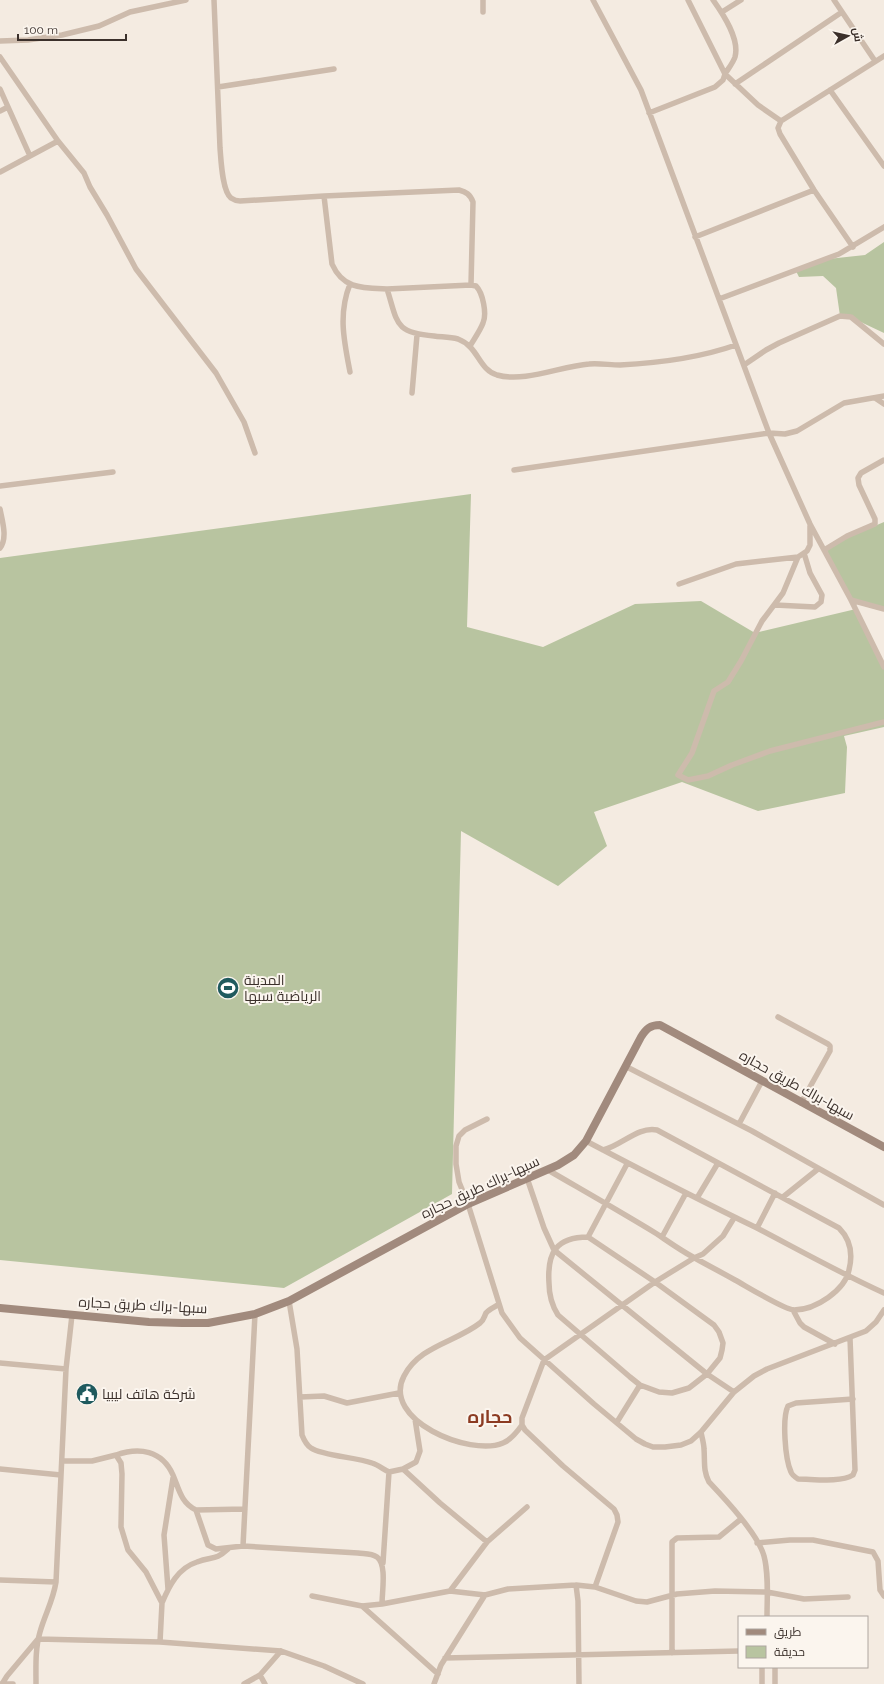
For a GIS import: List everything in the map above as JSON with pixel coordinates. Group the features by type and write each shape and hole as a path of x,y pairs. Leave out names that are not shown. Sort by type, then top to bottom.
{"main road":[{"name":"سبها-براك طريق حجاره","path":"0,1308 149,1322 182,1323 208,1322 255,1314 289,1301 468,1204 548,1170 574,1155 586,1141 625,1066 647,1028 652,1026 660,1025 884,1147"}],"street":[{"path":"0,41 28,40 78,32 99,26 130,12 186,0"},
{"path":"214,0 223,172 227,190 232,199 240,201 263,201 324,196 458,190 466,192 473,202 471,285"},
{"path":"483,0 483,12"},
{"path":"593,0 641,90 769,433 810,524 851,600 884,667"},
{"path":"688,0 725,74 758,105 781,121"},
{"path":"649,113 715,87 723,80 735,57 734,40 729,25 713,0"},
{"path":"722,12 742,0"},
{"path":"834,0 875,61"},
{"path":"735,84 842,12"},
{"path":"853,247 814,190 780,134 778,128 781,121 884,56"},
{"path":"0,57 58,141 84,173 90,187 136,269 216,373 244,422 255,453"},
{"path":"218,87 334,69"},
{"path":"0,89 30,156"},
{"path":"830,90 884,166"},
{"path":"0,111 8,107"},
{"path":"0,172 58,141"},
{"path":"695,237 814,190"},
{"path":"324,196 332,264 336,274 343,280 350,284 387,289 476,286 479,291 484,318 483,323 470,346"},
{"path":"719,298 839,254 853,247 884,227"},
{"path":"350,284 344,298 342,314 350,372"},
{"path":"387,289 401,327 408,332 417,335 457,339 470,346 484,367 491,373 513,377 591,364 618,365 686,358 736,345"},
{"path":"744,365 779,343 840,316 850,318 884,344"},
{"path":"412,393 417,335"},
{"path":"514,470 769,433 794,433 840,405 848,402 884,396"},
{"path":"875,398 884,404"},
{"path":"824,550 847,536 875,524 875,519 859,485 858,478 861,473 884,460"},
{"path":"0,486 114,472"},
{"path":"0,509 4,537 0,548"},
{"path":"679,584 736,564 798,557 804,553 810,545 810,524"},
{"path":"775,605 815,607 822,602 822,595 810,573 804,553"},
{"path":"798,557 786,586 775,605 758,627 741,661 728,682 714,691 692,753 678,775 688,780 708,776 732,765 770,751 884,722"},
{"path":"851,600 884,608"},
{"path":"778,1017 830,1046 830,1051 801,1103"},
{"path":"625,1066 739,1124 884,1205"},
{"path":"739,1124 762,1081"},
{"path":"487,1119 465,1130 459,1136 456,1146 459,1182 468,1204 499,1304 512,1329 544,1360 636,1439 653,1447 681,1445 691,1441 702,1432 734,1392 748,1380 768,1369 866,1331 876,1322 884,1310"},
{"path":"603,1150 613,1148 637,1133 654,1130 836,1225 842,1230 851,1249 848,1276 843,1285 831,1296 813,1305 793,1310"},
{"path":"586,1141 627,1164 697,1198 848,1276 884,1292"},
{"path":"697,1198 718,1163"},
{"path":"588,1237 627,1164"},
{"path":"783,1197 818,1169"},
{"path":"548,1170 662,1237 694,1258 793,1310 804,1327 835,1344"},
{"path":"527,1178 546,1235 554,1250 707,1374 734,1392"},
{"path":"662,1237 686,1193"},
{"path":"756,1228 775,1193"},
{"path":"499,1304 488,1312 481,1323 433,1348 416,1360 403,1377 399,1392 402,1404 415,1419 427,1428 446,1438 467,1444 489,1445 501,1444 513,1436 522,1425 524,1413 544,1360 655,1282 703,1254 726,1233 734,1218"},
{"path":"588,1237 655,1282 720,1332 722,1350 717,1363 707,1374 689,1388 672,1393 659,1392 640,1385 618,1368 558,1315 551,1303 549,1260 554,1250 568,1240 588,1237"},
{"path":"289,1301 298,1349 302,1435 309,1446 322,1452 350,1456 373,1463 389,1472 403,1469 412,1465 419,1455 420,1446 415,1419"},
{"path":"243,1546 255,1314"},
{"path":"36,1684 36,1654 38,1639 54,1595 56,1582 66,1369 72,1315"},
{"path":"850,1338 855,1470 853,1475 848,1478 836,1479 798,1479 791,1474 785,1438 785,1412 788,1406 796,1403 852,1399"},
{"path":"0,1363 66,1369"},
{"path":"617,1422 640,1385"},
{"path":"300,1397 324,1396 347,1403 399,1392"},
{"path":"522,1425 528,1434 614,1509 617,1515 618,1522 595,1587"},
{"path":"702,1432 706,1475 709,1482 741,1519 758,1542 764,1554 766,1564 767,1616"},
{"path":"62,1461 92,1461 137,1450 151,1452 165,1464 173,1476 178,1491 188,1507 196,1510 245,1509"},
{"path":"116,1455 121,1463 123,1488 121,1527 124,1540 128,1550 146,1572 162,1603"},
{"path":"0,1469 61,1476"},
{"path":"403,1469 440,1503 487,1542"},
{"path":"382,1604 389,1472"},
{"path":"168,1589 164,1535 173,1476"},
{"path":"450,1591 487,1542 527,1507"},
{"path":"196,1510 208,1545 216,1549 228,1549 243,1546 372,1555 380,1559 383,1566"},
{"path":"672,1653 672,1548 674,1539 719,1538 741,1519"},
{"path":"758,1542 813,1540 873,1552 878,1560 880,1590 884,1596"},
{"path":"160,1642 162,1603 175,1577 190,1565 196,1562 219,1557 228,1549"},
{"path":"0,1580 56,1582"},
{"path":"576,1585 578,1601 579,1684"},
{"path":"312,1596 362,1606 382,1604 450,1591 485,1594 508,1589 576,1585 595,1587 636,1601 656,1601 672,1596 715,1591 766,1592 804,1598 848,1597"},
{"path":"434,1684 446,1658 485,1594"},
{"path":"362,1606 438,1674"},
{"path":"38,1639 160,1642 281,1651 324,1666 363,1684"},
{"path":"2,1684 38,1639"},
{"path":"244,1684 260,1675 281,1651"},
{"path":"446,1658 738,1651"},
{"path":"762,1668 762,1684"},
{"path":"775,1668 775,1684"},
{"path":"260,1675 265,1684"},
{"path":"2,1684 14,1684"}],"green space":[{"path":"884,242 884,333 848,316 840,316 836,288 823,276 799,277 796,271 828,259 865,255"},
{"name":"المدينة الرياضية سبها","path":"471,494 467,627 543,647 635,604 701,601 755,633 856,609 884,667 884,727 844,736 847,747 845,793 758,811 682,782 594,812 607,846 558,886 461,831 452,1194 284,1288 0,1260 0,558"},
{"path":"884,522 884,609 851,600 825,547"}],"place":[{"name":"المدينة الرياضية سبها","path":"228,988"},
{"name":"شركة هاتف ليبيا","path":"87,1394"}],"district":[{"name":"حجاره","path":"490,1416"}]}
